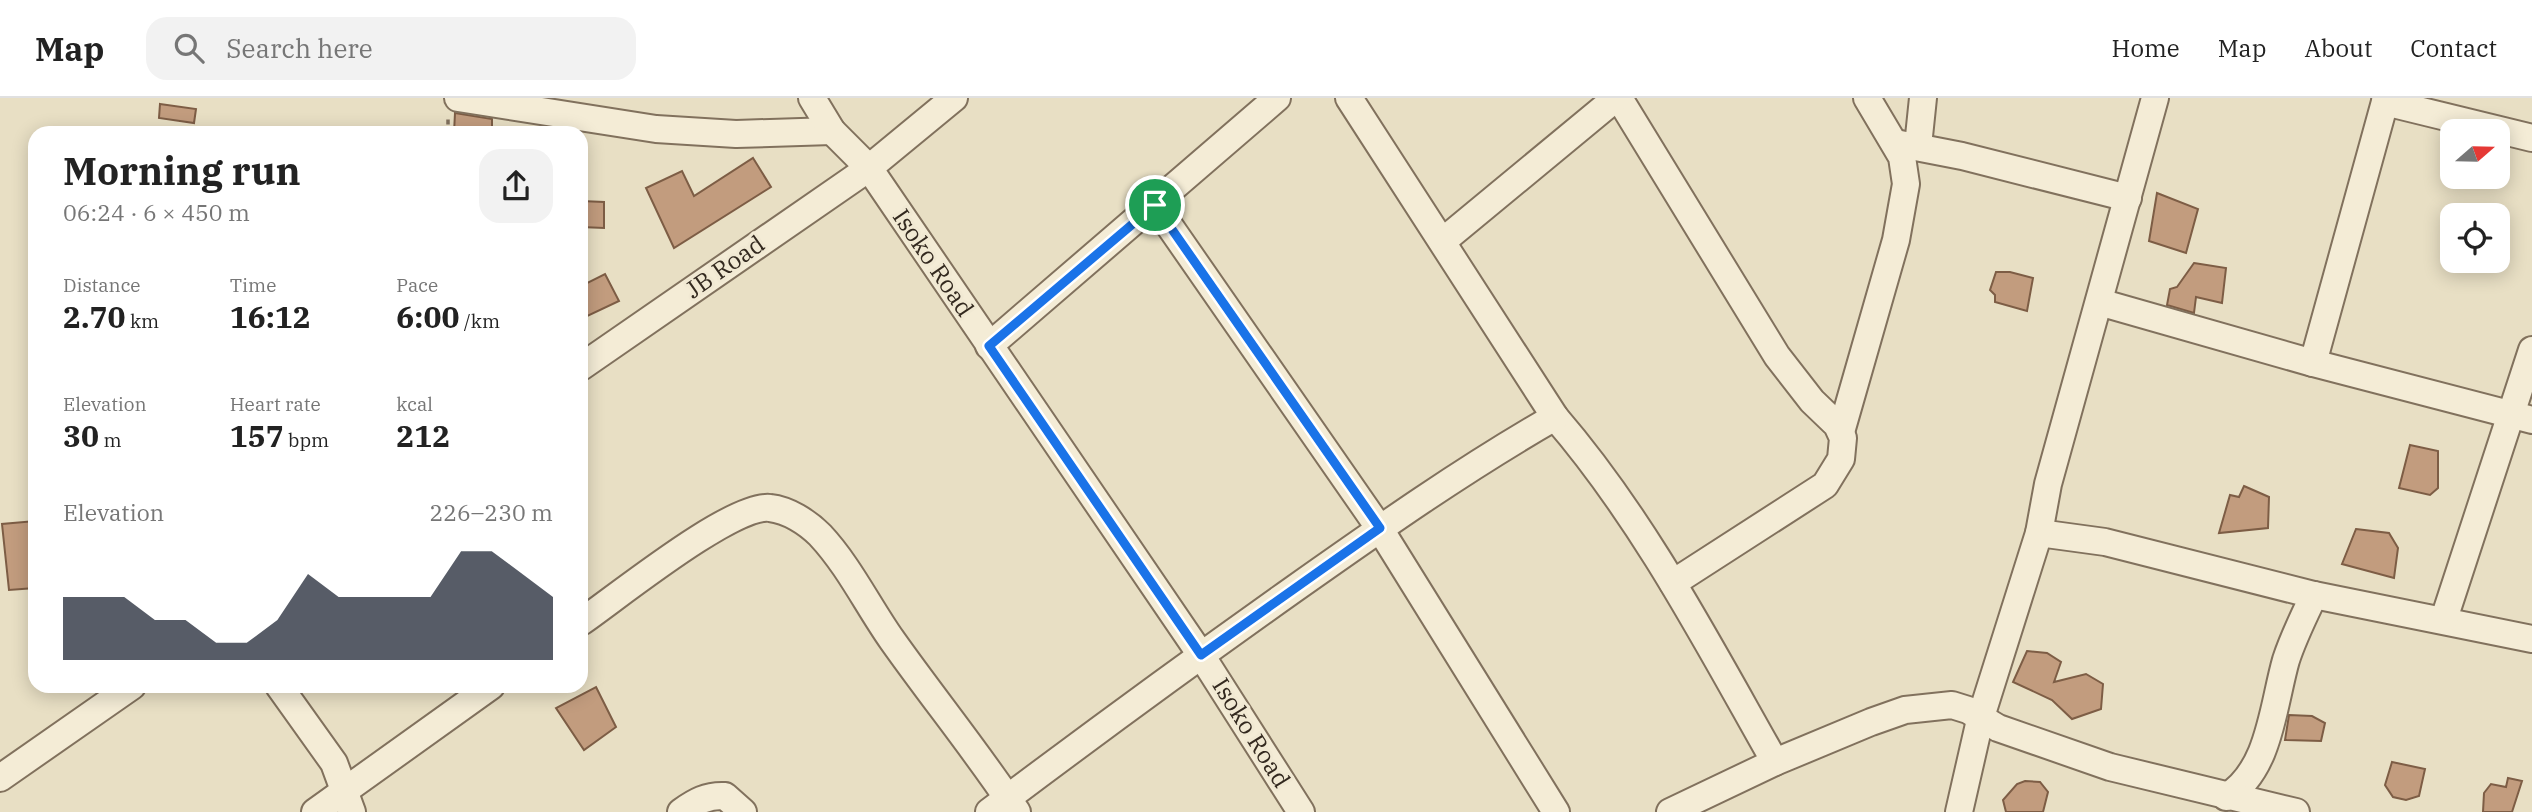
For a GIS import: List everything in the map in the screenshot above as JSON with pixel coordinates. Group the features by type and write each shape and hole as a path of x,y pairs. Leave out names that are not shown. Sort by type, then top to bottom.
{"street":[{"path":"458,98 656,129 736,134 832,131"},
{"name":"Isoko Road","path":"812,98 832,131 869,168 1201,655 1301,812"},
{"name":"JB Road","path":"588,362 869,168 954,98"},
{"path":"989,346 1277,98"},
{"path":"1349,98 1555,417 1583,450 1672,583 1775,762"},
{"path":"1443,241 1617,98 1777,356 1797,384 1841,432 1844,444 1841,458 1825,485 1672,583"},
{"path":"1867,98 1906,145 2128,198"},
{"path":"1841,432 1895,240 1906,184 1902,157 1923,98"},
{"path":"1959,812 1980,720 2039,533 2048,484 2155,98"},
{"path":"2313,363 2385,100 2532,138"},
{"path":"1155,205 1380,528 1556,812"},
{"path":"2099,302 2313,363 2522,417"},
{"path":"2444,619 2522,417 2532,350"},
{"path":"588,617 692,544 748,510 769,508 798,517 819,535 842,563 1005,807 1201,655 1380,528 1472,465 1555,417"},
{"path":"2039,533 2105,542 2182,559 2314,595 2444,619 2532,639"},
{"path":"2226,797 2250,778 2270,725 2290,647 2314,595"},
{"path":"0,778 122,693"},
{"path":"284,693 322,743 349,801"},
{"path":"315,812 349,801 482,693"},
{"path":"1670,812 1775,762 1905,710 1960,706 1980,720 2110,767 2188,800 2226,797 2296,812"},
{"path":"681,812 696,802 715,795 725,796 743,812"}],"building":[{"path":"160,104 196,109 194,123 159,118"},
{"path":"455,113 492,119 492,126 454,126"},
{"path":"753,158 771,187 674,248 646,188 682,171 694,196"},
{"path":"2157,193 2198,209 2186,253 2149,241"},
{"path":"588,201 604,202 604,228 588,227"},
{"path":"2194,263 2226,268 2222,303 2196,297 2194,313 2167,305 2170,289 2177,287"},
{"path":"1996,272 2010,272 2033,278 2027,311 1995,302 1995,295 1990,290"},
{"path":"605,274 619,301 588,316 588,282"},
{"path":"2410,445 2438,451 2438,488 2430,495 2399,488"},
{"path":"2244,486 2269,497 2268,528 2219,533 2230,495 2239,497"},
{"path":"28,522 28,589 9,590 2,524"},
{"path":"2356,529 2389,533 2398,548 2394,578 2342,564"},
{"path":"2027,651 2047,653 2061,662 2054,682 2086,674 2103,684 2101,709 2072,719 2052,700 2013,682"},
{"path":"596,687 616,727 584,750 556,708"},
{"path":"2289,715 2312,716 2325,723 2321,741 2285,740"},
{"path":"2392,762 2425,769 2419,796 2406,800 2393,797 2385,785"},
{"path":"2508,778 2522,781 2512,812 2483,812 2484,793 2491,784 2506,787"},
{"path":"2025,781 2040,782 2048,792 2043,812 2006,812 2003,800 2017,784"}],"route":[{"path":"1155,205 1380,528 1201,655 989,346 1155,205"}]}
